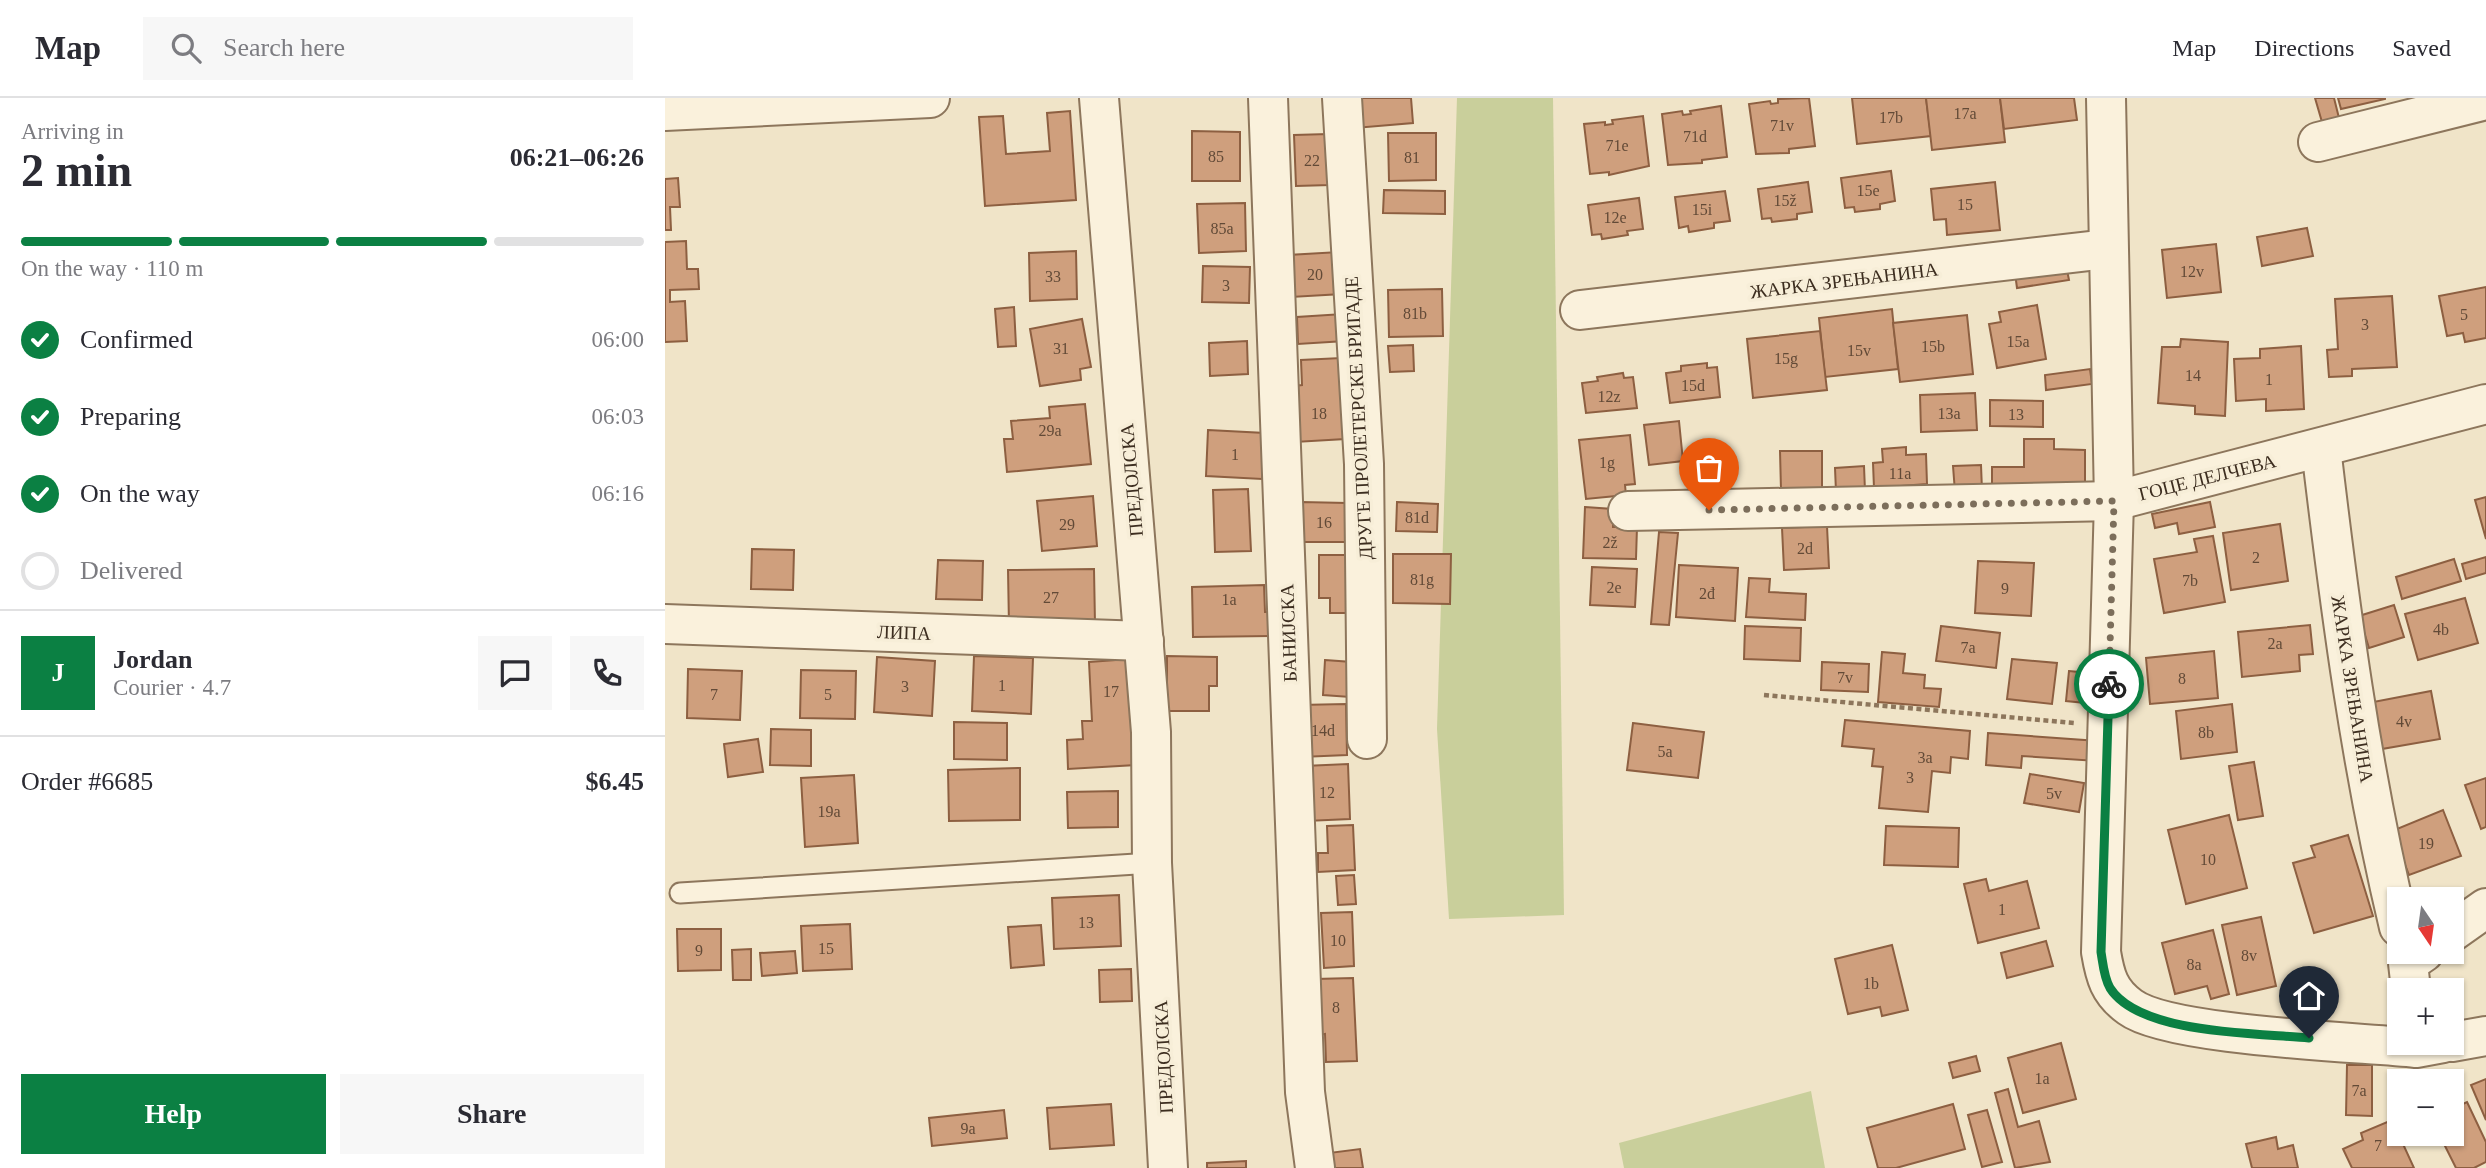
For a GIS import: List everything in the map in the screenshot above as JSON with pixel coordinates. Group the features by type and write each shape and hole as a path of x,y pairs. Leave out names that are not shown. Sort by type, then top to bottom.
{"street":[{"path":"665,111 727,103 930,98"},
{"name":"ПРЕДОЛСКА","path":"1099,98 1151,732 1152,863 1168,1168"},
{"name":"БАНИЈСКА","path":"1268,98 1305,1092 1315,1168"},
{"name":"ДРУГЕ ПРОЛЕТЕРСКЕ БРИГАДЕ","path":"1342,98 1364,464 1367,739"},
{"path":"2106,98 2114,501 2101,952 2111,989 2132,1008 2146,1016 2203,1028 2387,1041"},
{"path":"2318,142 2486,100"},
{"name":"ЖАРКА ЗРЕЊАНИНА","path":"1580,310 2107,249"},
{"name":"ГОЦЕ ДЕЛЧЕВА","path":"1628,511 2114,501 2486,404"},
{"name":"ЖАРКА ЗРЕЊАНИНА","path":"2321,448 2347,654 2376,829 2391,887"},
{"name":"ЛИПА","path":"665,624 1144,641"},
{"path":"2464,924 2486,908"},
{"path":"2464,1039 2486,1036"}],"lane":[{"path":"680,893 1152,863"}],"path":[{"path":"1765,695 2107,726"}],"green space":[{"path":"1457,98 1553,98 1564,915 1449,919 1437,729"},
{"path":"1811,1091 1825,1168 1624,1168 1619,1143"}],"building":[{"path":"1353,98 1411,98 1413,123 1355,128"},
{"path":"1809,98 1815,146 1789,149 1789,153 1756,154 1749,104 1770,101 1771,104 1778,103 1778,99"},
{"path":"1852,98 1926,98 1931,136 1857,144"},
{"path":"1926,98 2000,98 2005,142 1932,150"},
{"path":"2000,98 2074,98 2077,120 2004,129"},
{"path":"2315,98 2334,98 2339,118 2322,122"},
{"path":"2338,98 2385,98 2385,99 2341,109"},
{"path":"1721,106 1727,157 1702,160 1702,163 1668,165 1662,114 1682,111 1683,115 1691,114 1690,111"},
{"path":"1070,111 1076,200 985,206 979,117 1003,116 1006,154 1050,151 1047,113"},
{"path":"1643,116 1649,166 1609,175 1609,172 1590,174 1584,124 1613,124 1612,120"},
{"path":"1192,131 1240,132 1240,181 1192,181"},
{"path":"1388,133 1436,133 1436,180 1389,181"},
{"path":"1328,134 1330,185 1296,186 1294,135"},
{"path":"1891,171 1895,201 1880,204 1880,209 1855,212 1854,207 1845,208 1841,178"},
{"path":"678,178 680,207 670,207 671,230 665,230 665,179"},
{"path":"1808,182 1812,212 1797,214 1797,219 1772,222 1771,218 1762,219 1758,189"},
{"path":"1995,182 2000,230 1947,235 1946,219 1934,220 1931,189"},
{"path":"1384,190 1445,191 1445,214 1383,213"},
{"path":"1725,191 1730,221 1714,223 1714,228 1689,232 1688,226 1679,228 1675,197"},
{"path":"1639,198 1643,229 1627,231 1628,235 1602,239 1601,234 1592,235 1588,205"},
{"path":"1245,203 1246,251 1199,253 1197,204"},
{"path":"2307,228 2313,256 2262,266 2257,237"},
{"path":"686,241 687,269 698,269 699,289 670,290 670,302 685,301 687,341 665,342 665,242"},
{"path":"2216,244 2221,292 2167,298 2162,250"},
{"path":"1076,251 1077,299 1030,301 1029,253"},
{"path":"1339,252 1342,294 1291,297 1288,255"},
{"path":"2066,265 2069,280 2017,288 2015,273"},
{"path":"1203,266 1250,267 1249,303 1202,302"},
{"path":"2486,287 2486,338 2465,342 2463,333 2447,336 2439,296"},
{"path":"1442,289 1443,336 1389,337 1388,290"},
{"path":"2392,296 2397,367 2352,369 2352,376 2329,377 2327,350 2338,349 2335,299"},
{"path":"2037,305 2046,359 1997,368 1989,324 2001,322 1999,312"},
{"path":"1014,307 1016,346 998,347 995,309"},
{"path":"1892,309 1898,369 1825,377 1819,318"},
{"path":"1343,314 1345,341 1298,344 1297,317"},
{"path":"1967,315 1973,374 1900,382 1893,323"},
{"path":"1082,319 1091,367 1080,369 1081,380 1040,386 1030,329"},
{"path":"1820,331 1827,390 1753,398 1747,339"},
{"path":"2181,339 2228,342 2225,416 2195,414 2195,406 2158,403 2162,347 2180,347"},
{"path":"1247,341 1248,374 1210,376 1209,343"},
{"path":"1413,345 1414,371 1390,372 1388,346"},
{"path":"2301,346 2304,409 2266,411 2266,399 2236,401 2234,359 2260,358 2260,349"},
{"path":"1341,358 1345,439 1295,442 1293,386 1302,385 1301,360"},
{"path":"1707,363 1707,368 1717,367 1720,397 1670,403 1666,373 1681,371 1681,366"},
{"path":"2090,369 2092,384 2046,390 2045,375"},
{"path":"1623,373 1624,378 1633,377 1637,408 1586,413 1582,383 1598,381 1597,377"},
{"path":"1975,393 1977,430 1921,432 1920,395"},
{"path":"1990,400 2043,401 2043,427 1990,426"},
{"path":"1085,404 1091,464 1007,472 1004,439 1013,439 1011,421 1050,418 1049,407"},
{"path":"1679,421 1683,461 1649,465 1644,425"},
{"path":"1208,430 1265,433 1262,479 1206,476"},
{"path":"1630,435 1635,484 1625,485 1626,495 1586,499 1579,440"},
{"path":"2024,439 2054,439 2054,449 2085,450 2085,487 1992,487 1992,467 2024,467"},
{"path":"1906,447 1906,455 1926,454 1927,484 1874,488 1873,463 1883,462 1882,449"},
{"path":"1780,451 1822,451 1822,490 1781,490"},
{"path":"1981,465 1982,490 1955,492 1953,466"},
{"path":"1864,466 1865,491 1836,492 1835,468"},
{"path":"1248,489 1251,551 1215,552 1213,490"},
{"path":"1093,496 1097,546 1042,551 1037,501"},
{"path":"2486,497 2486,539 2475,500"},
{"path":"1301,502 1347,503 1346,542 1300,542"},
{"path":"1397,502 1438,504 1437,532 1396,531"},
{"path":"2210,502 2215,527 2179,534 2177,523 2155,528 2152,514"},
{"path":"1585,507 1613,509 1613,527 1637,527 1636,559 1583,558"},
{"path":"2280,524 2288,581 2231,590 2223,533"},
{"path":"1827,526 1829,568 1784,570 1782,528"},
{"path":"1659,532 1678,533 1669,625 1651,624"},
{"path":"2213,536 2225,602 2164,613 2154,559 2197,552 2194,539"},
{"path":"752,549 794,550 793,590 751,589"},
{"path":"1393,554 1451,554 1450,604 1393,603"},
{"path":"1319,555 1351,555 1352,613 1330,613 1330,598 1319,598"},
{"path":"2486,557 2486,573 2466,579 2462,564"},
{"path":"2454,559 2461,581 2402,599 2396,577"},
{"path":"938,560 983,561 982,600 936,599"},
{"path":"1978,561 2034,563 2031,616 1975,613"},
{"path":"1679,565 1738,568 1735,621 1676,617"},
{"path":"1592,567 1637,569 1635,607 1590,605"},
{"path":"1094,569 1095,624 1009,626 1008,570"},
{"path":"1749,578 1770,579 1769,592 1806,594 1805,620 1746,617"},
{"path":"1264,585 1265,612 1273,612 1273,636 1193,637 1192,587"},
{"path":"2465,598 2478,643 2418,660 2405,614"},
{"path":"2394,605 2404,637 2369,648 2359,616"},
{"path":"2310,625 2313,654 2299,655 2300,671 2242,677 2238,632"},
{"path":"1745,626 1801,628 1800,661 1744,659"},
{"path":"1941,626 2000,633 1996,668 1936,661"},
{"path":"2214,651 2218,698 2150,704 2146,658"},
{"path":"1882,652 1905,654 1903,673 1925,675 1924,688 1941,689 1939,707 1878,702"},
{"path":"974,656 1033,658 1031,714 972,711"},
{"path":"1167,656 1217,657 1217,686 1209,686 1209,711 1167,711"},
{"path":"877,657 935,661 932,716 874,712"},
{"path":"1130,659 1136,765 1068,769 1067,740 1083,739 1082,721 1092,721 1089,662"},
{"path":"2012,659 2057,663 2052,704 2007,699"},
{"path":"1325,660 1352,662 1350,697 1323,695"},
{"path":"1822,662 1869,664 1868,692 1821,690"},
{"path":"688,669 742,671 740,720 687,718"},
{"path":"801,670 856,671 855,719 800,718"},
{"path":"2069,671 2098,674 2095,704 2066,701"},
{"path":"2431,691 2440,739 2376,750 2368,703"},
{"path":"1346,704 1347,755 1301,757 1299,705"},
{"path":"2232,704 2237,752 2181,759 2176,711"},
{"path":"1845,720 1970,731 1968,759 1951,757 1950,773 1932,771 1928,812 1879,808 1883,767 1872,766 1874,749 1842,746"},
{"path":"954,722 1007,723 1007,760 954,759"},
{"path":"1633,723 1704,732 1698,778 1627,770"},
{"path":"771,729 811,730 811,766 770,765"},
{"path":"1988,733 2098,741 2097,761 2022,756 2021,768 1986,765"},
{"path":"758,739 763,772 728,777 724,744"},
{"path":"2254,762 2263,816 2238,820 2229,766"},
{"path":"1348,764 1350,819 1306,821 1304,766"},
{"path":"1020,768 1020,820 949,821 948,770"},
{"path":"2030,774 2084,783 2079,812 2024,803"},
{"path":"854,775 858,843 805,847 801,778"},
{"path":"2486,778 2486,827 2481,829 2465,785"},
{"path":"1118,791 1118,827 1068,828 1067,792"},
{"path":"2443,810 2461,856 2409,875 2392,831"},
{"path":"2229,815 2247,888 2186,904 2168,830"},
{"path":"1353,825 1355,870 1318,872 1318,853 1328,853 1327,826"},
{"path":"1886,826 1959,828 1958,867 1884,865"},
{"path":"2348,835 2373,916 2314,933 2293,863 2315,857 2311,846"},
{"path":"1354,875 1356,904 1338,905 1336,876"},
{"path":"1986,879 1989,891 2027,881 2039,928 1978,943 1964,884"},
{"path":"1119,895 1121,946 1054,949 1052,898"},
{"path":"1352,912 1354,966 1324,968 1321,913"},
{"path":"2261,917 2276,986 2237,995 2222,925"},
{"path":"850,924 852,969 803,971 801,926"},
{"path":"1041,925 1044,965 1011,968 1008,927"},
{"path":"677,929 721,929 721,970 678,971"},
{"path":"2213,930 2229,994 2211,999 2207,986 2175,994 2162,943"},
{"path":"2046,941 2053,966 2007,978 2001,953"},
{"path":"1892,945 1908,1010 1882,1016 1880,1007 1848,1014 1835,959"},
{"path":"751,949 751,980 733,980 732,950"},
{"path":"795,951 797,973 762,976 760,953"},
{"path":"1131,969 1132,1001 1100,1002 1099,970"},
{"path":"1353,978 1357,1061 1326,1062 1325,1034 1318,1035 1315,979"},
{"path":"2061,1043 2076,1099 2023,1113 2008,1058"},
{"path":"1976,1056 1980,1071 1953,1078 1949,1063"},
{"path":"2347,1065 2372,1065 2372,1116 2346,1115"},
{"path":"2486,1079 2486,1120 2471,1085"},
{"path":"2008,1089 2018,1127 2039,1121 2050,1162 2015,1168 1995,1093"},
{"path":"2467,1102 2486,1142 2486,1162 2474,1168 2456,1168 2445,1146 2464,1146 2464,1103"},
{"path":"1111,1104 1114,1145 1050,1149 1047,1108"},
{"path":"1953,1104 1965,1149 1896,1168 1878,1168 1867,1128"},
{"path":"1004,1110 1007,1138 932,1146 929,1118"},
{"path":"1987,1110 2002,1162 1982,1167 1968,1115"},
{"path":"2387,1122 2387,1146 2404,1146 2414,1168 2352,1168 2343,1149 2363,1140 2361,1133"},
{"path":"2276,1137 2278,1149 2293,1145 2298,1168 2252,1168 2246,1144"},
{"path":"1360,1149 1363,1168 1323,1168 1321,1154"},
{"path":"1246,1161 1246,1168 1207,1168 1207,1163"}],"way so far":[{"path":"1709,510 2114,501 2109,684"}],"route":[{"path":"2109,684 2101,952 2105,977 2111,989 2132,1008 2146,1016 2203,1028 2309,1038"}]}
